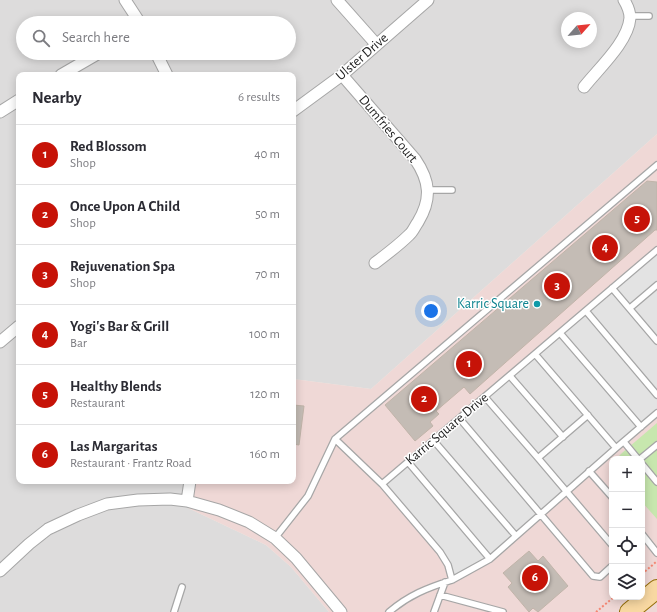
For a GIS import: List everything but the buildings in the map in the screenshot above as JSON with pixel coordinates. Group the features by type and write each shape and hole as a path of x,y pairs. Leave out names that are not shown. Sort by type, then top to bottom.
{"main road":[{"path":"630,612 657,589"}],"street":[{"path":"125,0 135,16"},
{"path":"337,0 376,44"},
{"name":"Ulster Drive","path":"296,109 342,74 428,0"},
{"path":"584,87 622,41 627,30 630,16 624,0"},
{"path":"66,72 87,60"},
{"path":"160,60 166,72"},
{"name":"Dumfries Court","path":"342,74 415,159 423,171 427,190 428,197 425,211 410,234 376,263"},
{"path":"0,112 16,102"},
{"path":"0,342 16,329"},
{"path":"187,501 190,484"},
{"path":"0,571 29,544 48,529 78,515 107,504 138,500 170,499 187,501 219,510 249,522 274,538 296,558 334,610"}],"lane":[{"path":"630,16 649,16"},
{"path":"274,538 308,496 335,440 657,165"},
{"path":"427,190 452,190"},
{"name":"Karric Square Drive","path":"382,484 657,250"},
{"path":"630,308 657,285"},
{"path":"612,288 657,341"},
{"path":"586,311 657,394"},
{"path":"651,334 657,329"},
{"path":"560,333 641,427"},
{"path":"535,354 616,448"},
{"path":"510,376 563,437"},
{"path":"485,397 609,541"},
{"path":"389,612 400,603 429,587 448,581 490,558 657,414"},
{"path":"538,458 588,415"},
{"path":"460,419 593,576 600,577 609,569"},
{"path":"335,440 382,484 440,552 448,565 448,581 440,595 434,612"},
{"path":"434,441 516,536"},
{"path":"624,442 636,456"},
{"path":"643,456 657,445"},
{"path":"408,462 490,558"},
{"path":"645,468 657,482"},
{"path":"589,472 609,494"},
{"path":"645,538 657,553"},
{"path":"174,612 182,587"},
{"path":"440,595 503,612"}],"path":[{"path":"645,571 657,561"},
{"path":"596,612 610,600"}],"shaded area":[{"path":"0,0 657,0 657,134 371,389 296,379 296,72 16,72 16,484 192,484 188,508 266,545 291,567 329,612 0,612"},
{"path":"657,134 657,612 329,612 291,567 266,545 188,508 192,484 296,484 296,379 371,389"},
{"path":"657,250 657,413 490,559 452,580 448,565 382,484"}],"green space":[{"path":"657,423 657,519 645,505 645,456 619,456"}],"place":[{"name":"Healthy Blends","path":"637,219"},
{"name":"Yogi's Bar & Grill","path":"605,248"},
{"name":"Rejuvenation Spa","path":"557,286"},
{"name":"Karric Square","path":"537,304"},
{"name":"Red Blossom","path":"469,364"},
{"name":"Once Upon A Child","path":"424,399"},
{"name":"Las Margaritas","path":"535,578"}]}
